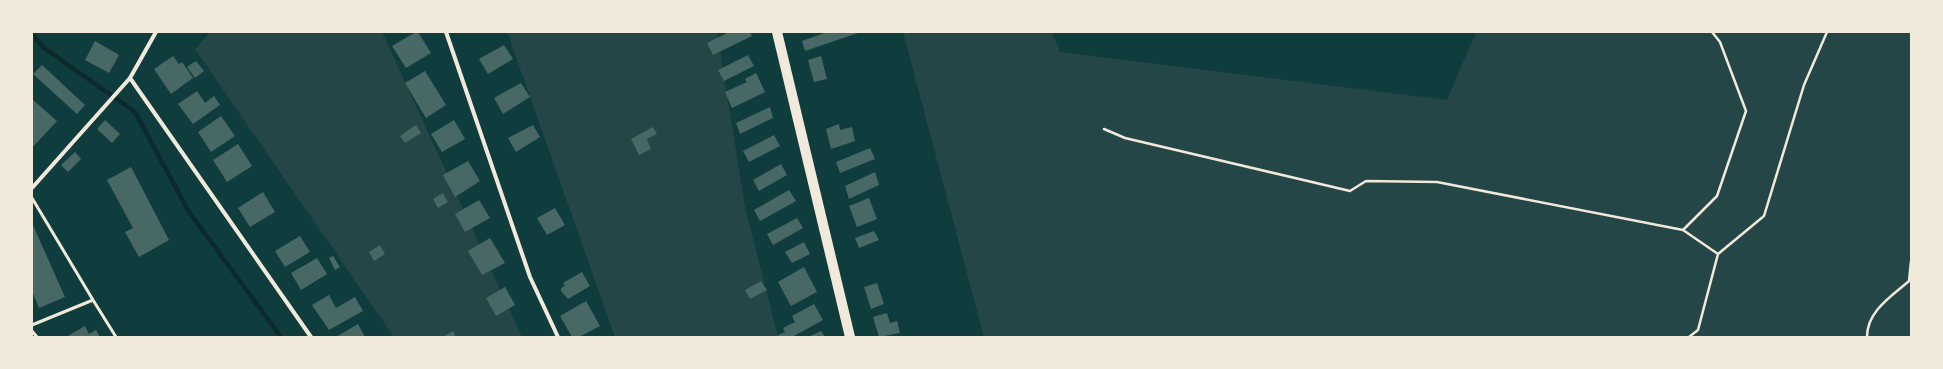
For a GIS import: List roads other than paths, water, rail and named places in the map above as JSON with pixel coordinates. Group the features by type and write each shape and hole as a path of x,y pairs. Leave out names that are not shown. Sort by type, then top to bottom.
{"main road":[{"path":"777,32 850,337"}],"street":[{"path":"32,188 130,78 156,32"},
{"path":"446,32 530,277 558,337"},
{"path":"130,78 311,337"}],"lane":[{"path":"32,198 116,337"},
{"path":"32,325 93,300"},
{"path":"32,331 37,337"}],"waterway":[{"path":"32,34 44,48 135,112 189,212 281,337"}]}
